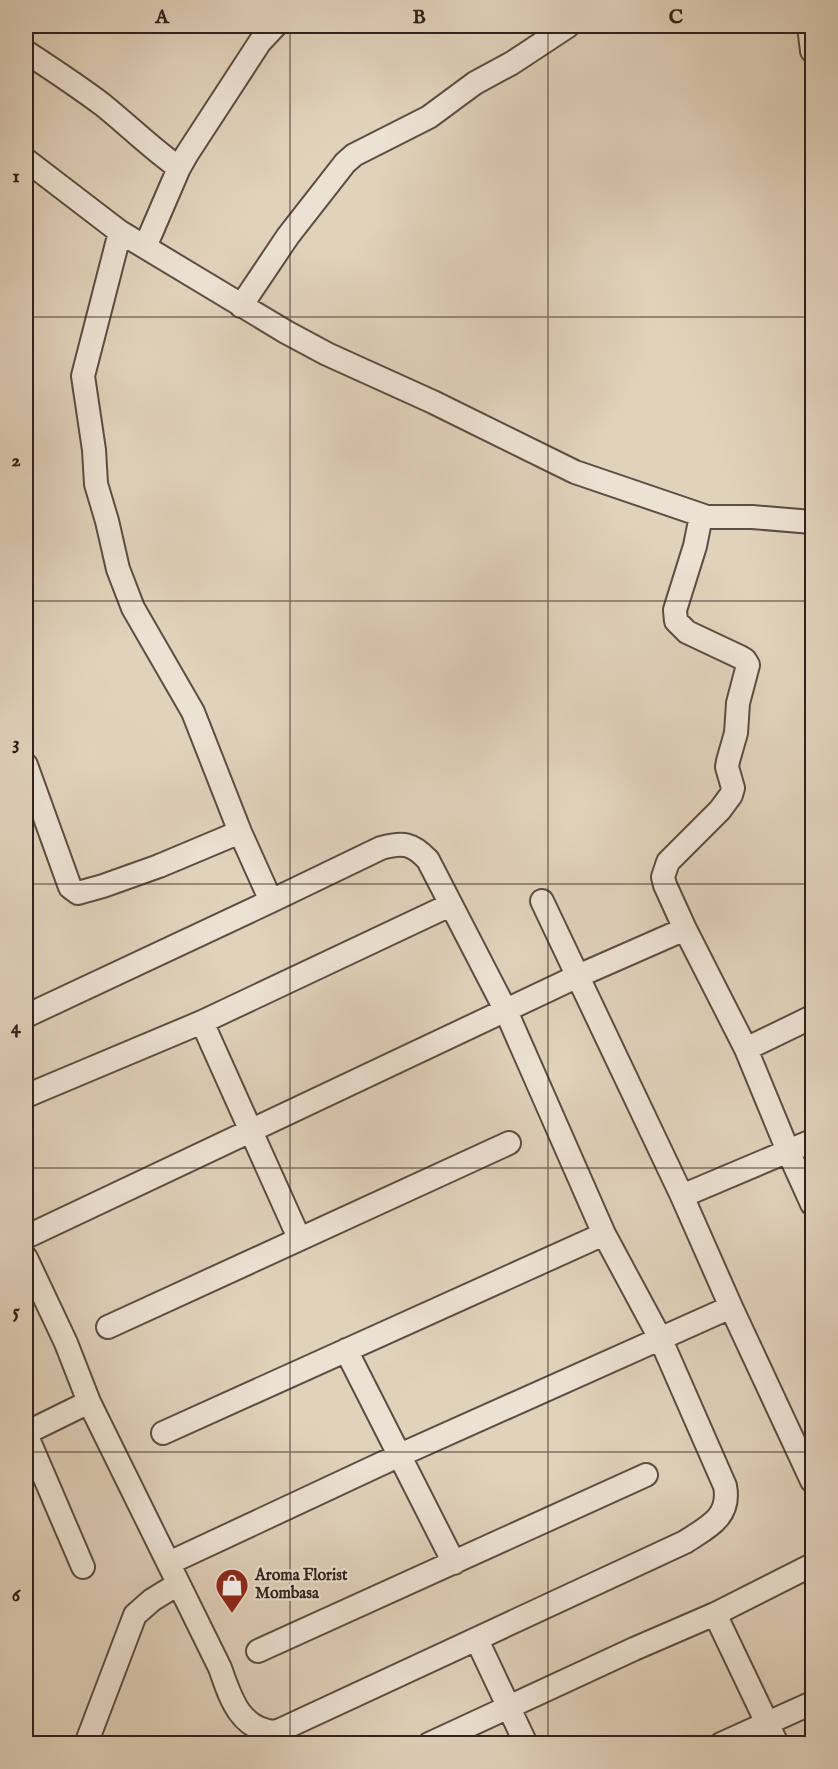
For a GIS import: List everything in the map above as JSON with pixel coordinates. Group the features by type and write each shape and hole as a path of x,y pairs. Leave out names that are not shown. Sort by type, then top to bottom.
{"street":[{"path":"146,247 179,168 260,42 275,26"},
{"path":"241,306 288,236 339,170 354,155 429,117 475,83 512,63 568,26"},
{"path":"809,26 813,51"},
{"path":"26,52 104,106 159,154 179,168"},
{"path":"26,160 120,232 241,306 327,354 433,402 575,472 701,516 813,522"},
{"path":"120,232 83,376 94,450 96,484 118,569 133,608 193,712 240,832 271,902"},
{"path":"701,516 695,546 675,610 676,621 687,632 740,657 748,665 738,703 736,733 727,767 733,788 731,795 720,810 668,862 664,870 665,885 746,1049 788,1151 813,1204"},
{"path":"26,765 70,887 78,893 159,866 240,832"},
{"path":"26,1016 381,848 396,844 409,845 420,851 428,860 506,1011 604,1234 662,1340 725,1486 727,1496 720,1518 685,1542 276,1732 266,1732 251,1724 234,1707 220,1668 89,1402 66,1343 26,1258"},
{"path":"542,902 682,1196 731,1307 803,1438 813,1480"},
{"path":"26,1096 202,1022 450,905"},
{"path":"26,1237 578,976 685,929"},
{"path":"746,1049 813,1017"},
{"path":"202,1022 299,1238"},
{"path":"682,1196 813,1141"},
{"path":"108,1328 508,1143"},
{"path":"163,1433 604,1234"},
{"path":"86,1743 135,1615 152,1600 174,1573 400,1455 662,1340 731,1307"},
{"path":"346,1350 454,1563"},
{"path":"83,1567 26,1433 89,1402"},
{"path":"258,1651 646,1475"},
{"path":"429,1743 715,1614 813,1565"},
{"path":"715,1614 777,1743"},
{"path":"477,1640 526,1743"},
{"path":"720,1743 813,1703"}],"place":[{"name":"Aroma Florist Mombasa","path":"232,1614"}]}
